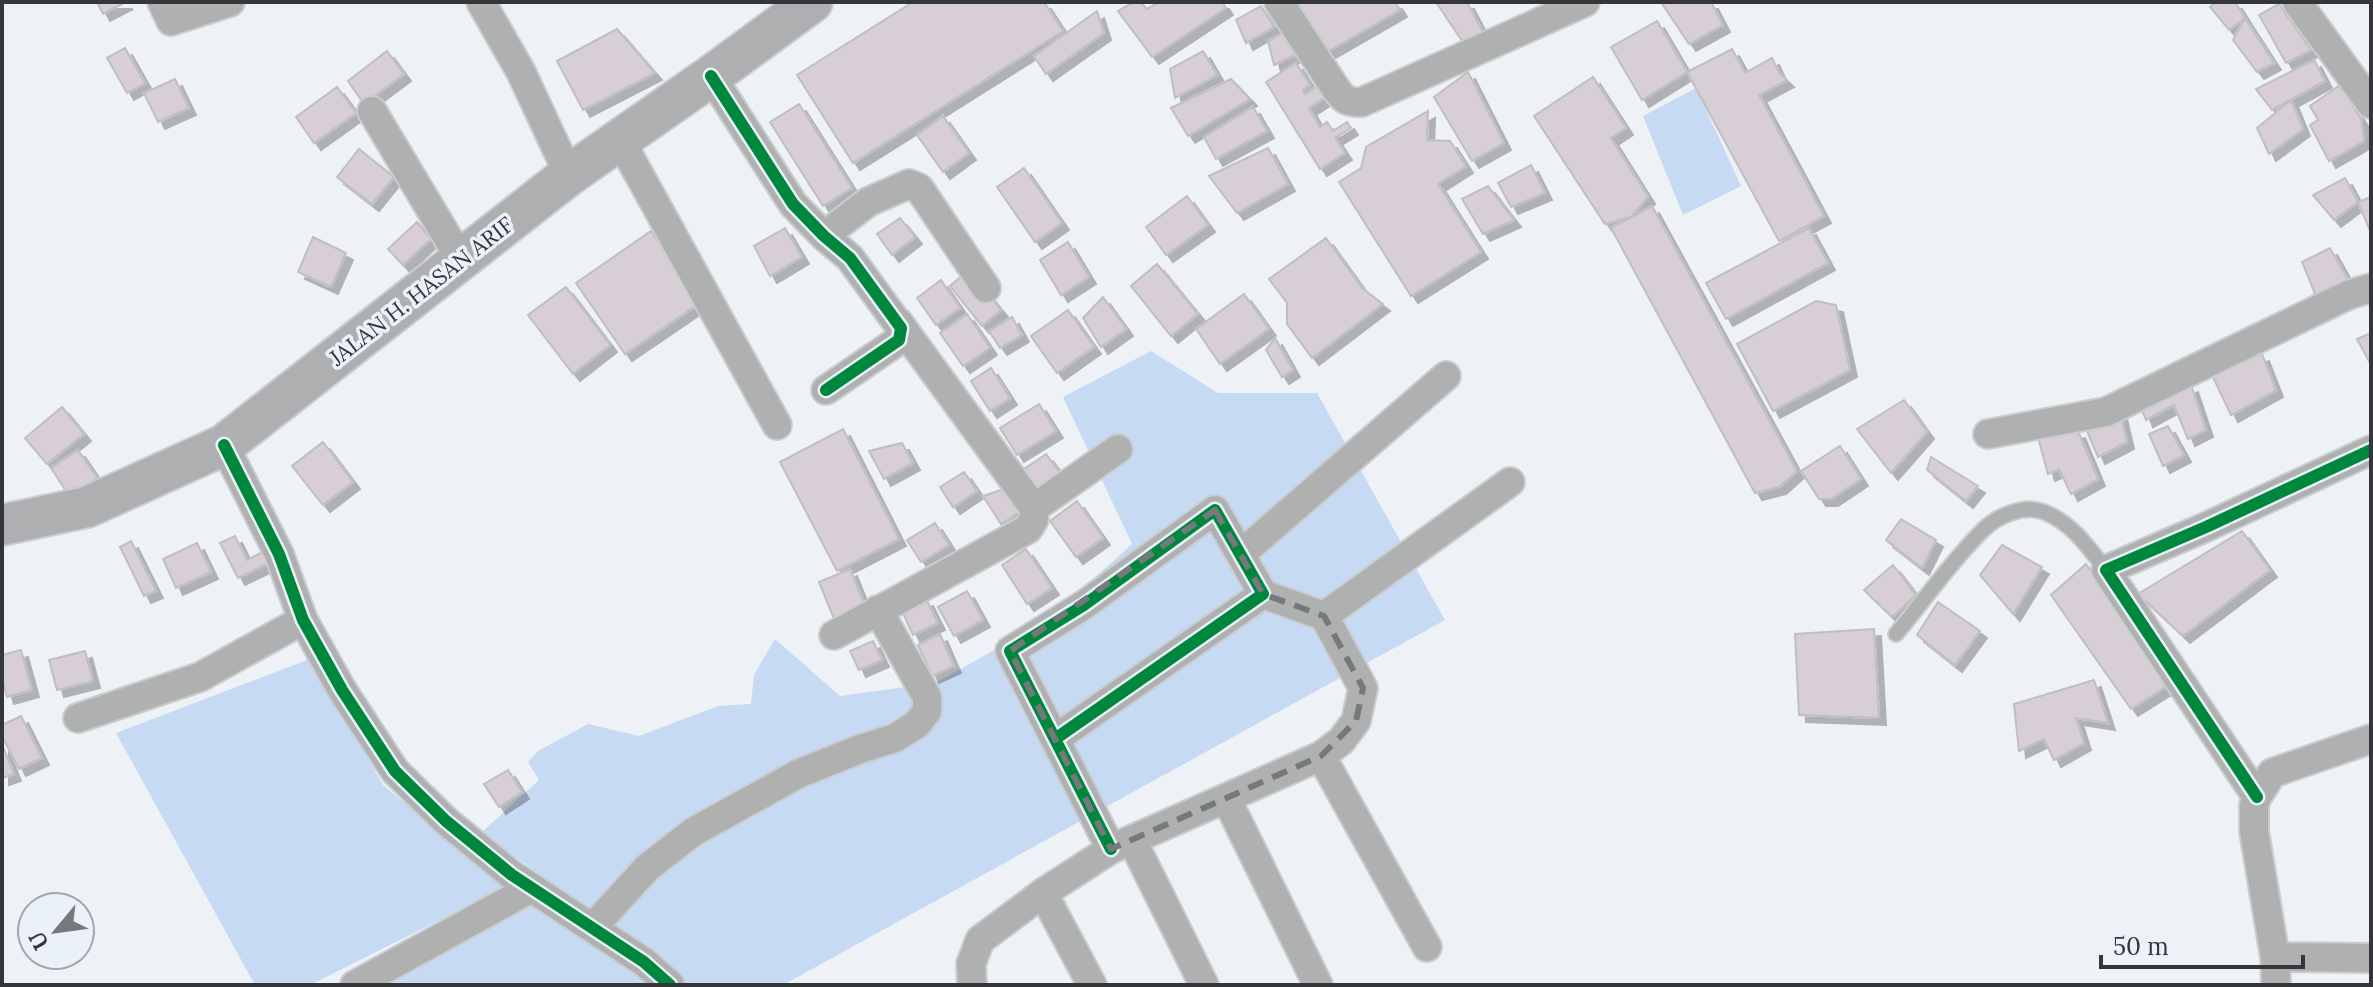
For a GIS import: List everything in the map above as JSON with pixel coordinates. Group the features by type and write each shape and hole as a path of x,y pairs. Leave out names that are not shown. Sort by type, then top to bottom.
{"main road":[{"name":"JALAN H. HASAN ARIF","path":"2,525 87,507 224,445 569,175 812,2"}],"street":[{"path":"162,2 171,21 230,2"},
{"path":"481,2 521,72 569,175"},
{"path":"1279,2 1336,89 1351,102 1362,102 1585,2"},
{"path":"2297,2 2371,104"},
{"path":"711,76 793,204 850,258 1034,508 1034,519 1028,529 834,635"},
{"path":"372,111 461,260"},
{"path":"620,140 777,425"},
{"path":"824,236 868,202 909,184 919,188 986,288"},
{"path":"1988,434 2106,412 2348,295 2371,288"},
{"path":"826,390 899,340 898,322"},
{"path":"1241,554 1446,376"},
{"path":"224,445 279,554 303,620 342,690 395,771 446,821 532,888 644,962 670,985"},
{"path":"1034,508 1118,449"},
{"path":"2257,797 2106,570 2371,450"},
{"path":"1324,616 1510,482"},
{"path":"972,985 971,964 980,940 1043,893 1121,844 1321,756 1341,741 1356,721 1363,688 1324,616 1263,594 1215,510 1084,605 1010,651 1055,739 1121,844 1204,985"},
{"path":"1055,739 1263,594"},
{"path":"593,927 647,868 693,832 798,774 895,738 917,724 927,711 927,697 878,610"},
{"path":"78,718 200,677 303,620"},
{"path":"2276,985 2275,957 2254,831 2257,797 2272,773 2371,739"},
{"path":"1321,756 1427,947"},
{"path":"1226,798 1318,985"},
{"path":"355,985 532,888"},
{"path":"1043,893 1092,985"},
{"path":"2275,957 2371,958"}],"lane":[{"path":"1896,634 1984,528 2026,508 2044,512 2076,532 2106,570"}],"highlighted area":[{"path":"1215,510 1263,594 1324,616 1363,688 1356,721 1321,756 1111,849 1010,651"}],"shaded area":[{"path":"1696,88 1741,186 1683,215 1643,116"},
{"path":"1151,351 1218,393 1317,393 1445,620 783,985 370,985 524,906 544,878 482,832 539,780 528,762 538,751 588,724 639,736 718,706 751,704 754,675 775,639 840,696 935,683 1047,621 1132,544 1063,397"},
{"path":"310,659 383,785 506,887 310,985 255,985 116,733"}],"building":[{"path":"97,2 126,2 103,14"},
{"path":"913,2 1044,2 1063,31 853,163 797,75"},
{"path":"1140,2 1147,9 1159,2 1222,2 1226,8 1152,57 1118,11"},
{"path":"1295,2 1395,2 1400,10 1327,52"},
{"path":"1436,2 1467,2 1485,36 1466,47"},
{"path":"1661,2 1711,2 1723,25 1689,44"},
{"path":"2216,2 2235,2 2245,18 2229,30 2210,7"},
{"path":"2279,4 2311,50 2286,63 2259,15"},
{"path":"1261,6 1274,27 1246,43 1236,20"},
{"path":"1097,11 1104,33 1046,74 1034,56"},
{"path":"2245,18 2274,63 2257,72 2233,40"},
{"path":"1657,21 1687,72 1642,100 1611,47"},
{"path":"617,29 655,73 583,110 557,61"},
{"path":"1283,33 1295,55 1274,65 1268,41"},
{"path":"125,48 145,83 127,93 107,58"},
{"path":"1732,49 1745,73 1772,58 1779,73 1787,80 1759,95 1824,216 1779,241 1687,72"},
{"path":"387,51 404,74 364,104 348,81"},
{"path":"1203,51 1217,75 1175,98 1170,69"},
{"path":"2314,60 2325,81 2272,110 2256,89"},
{"path":"1296,63 1310,85 1303,90 1305,94 1321,84 1328,96 1309,108 1320,127 1327,122 1333,131 1347,122 1351,128 1335,138 1345,153 1320,169 1266,82"},
{"path":"1468,72 1504,143 1472,161 1434,97"},
{"path":"1593,77 1626,128 1611,138 1648,197 1631,217 1605,224 1534,116"},
{"path":"175,79 189,108 158,122 144,93"},
{"path":"1231,79 1250,99 1188,136 1171,108"},
{"path":"2340,85 2361,119 2364,141 2329,161 2310,125 2318,120 2310,106"},
{"path":"337,87 356,113 314,143 296,117"},
{"path":"2291,100 2303,129 2269,154 2257,128"},
{"path":"799,104 852,188 823,206 770,122"},
{"path":"1253,107 1267,131 1216,159 1204,137"},
{"path":"1428,111 1427,140 1450,141 1466,166 1438,184 1481,252 1411,296 1339,182 1361,168 1366,147"},
{"path":"943,116 969,153 943,172 917,135"},
{"path":"1268,148 1288,184 1237,213 1209,176"},
{"path":"359,149 394,177 372,204 337,177"},
{"path":"1531,165 1545,193 1511,207 1498,183"},
{"path":"1024,168 1062,223 1035,242 997,187"},
{"path":"2345,178 2358,202 2334,220 2313,195"},
{"path":"1488,186 1514,220 1483,234 1462,199"},
{"path":"1187,196 1208,225 1166,255 1146,227"},
{"path":"2371,197 2371,233 2358,202"},
{"path":"1652,206 1797,471 1779,487 1755,493 1611,228"},
{"path":"900,218 915,237 892,255 877,234"},
{"path":"417,222 431,239 403,265 388,249"},
{"path":"785,228 802,257 770,276 754,246"},
{"path":"1809,228 1828,263 1726,319 1706,283"},
{"path":"651,231 700,303 625,354 576,283"},
{"path":"313,237 346,253 331,287 298,272"},
{"path":"1326,238 1362,288 1383,304 1312,358 1287,324 1287,303 1269,279"},
{"path":"1068,242 1089,277 1061,295 1040,260"},
{"path":"2330,248 2350,283 2318,301 2302,262"},
{"path":"1157,264 1198,314 1171,336 1131,286"},
{"path":"969,270 1001,310 982,326 950,286"},
{"path":"941,280 960,308 936,325 917,298"},
{"path":"566,287 610,345 573,374 528,315"},
{"path":"1244,294 1269,329 1220,364 1196,329"},
{"path":"1103,297 1126,329 1101,347 1083,318"},
{"path":"1816,301 1836,305 1850,370 1773,411 1737,344"},
{"path":"1068,310 1094,347 1057,373 1031,336"},
{"path":"967,314 990,348 963,366 940,333"},
{"path":"1012,317 1022,335 1000,348 989,331"},
{"path":"2371,333 2371,365 2357,339"},
{"path":"1275,338 1293,370 1282,377 1266,350"},
{"path":"2262,354 2276,390 2231,415 2212,375"},
{"path":"991,368 1010,398 990,411 971,381"},
{"path":"2191,385 2206,430 2188,439 2174,405 2146,420 2141,408"},
{"path":"1904,400 1927,432 1891,473 1857,429"},
{"path":"1039,404 1056,431 1017,455 1000,428"},
{"path":"62,407 84,434 47,464 25,438"},
{"path":"2119,408 2127,442 2098,457 2086,429"},
{"path":"2168,426 2184,455 2163,466 2149,434"},
{"path":"843,429 899,539 837,571 780,462"},
{"path":"2078,431 2098,479 2071,494 2059,469 2048,474 2038,437"},
{"path":"323,442 353,482 323,505 292,466"},
{"path":"902,443 913,463 884,479 869,451"},
{"path":"1840,446 1861,479 1831,499 1819,499 1801,471"},
{"path":"78,450 97,478 70,497 51,468"},
{"path":"1046,454 1062,476 1039,492 1024,469"},
{"path":"1931,457 1978,486 1966,501 1927,470"},
{"path":"964,472 977,491 953,507 940,487"},
{"path":"1004,489 1020,512 1001,524 983,496"},
{"path":"1077,501 1103,538 1076,557 1050,521"},
{"path":"1901,519 1936,540 1922,568 1886,540"},
{"path":"935,523 949,545 921,562 907,540"},
{"path":"2242,531 2270,570 2183,636 2138,594"},
{"path":"235,536 247,560 265,551 271,562 238,578 220,543"},
{"path":"131,541 156,591 144,596 120,547"},
{"path":"197,543 211,572 176,588 163,559"},
{"path":"2002,545 2042,567 2013,614 1980,575"},
{"path":"1026,549 1052,588 1027,604 1002,565"},
{"path":"2086,564 2169,685 2131,709 2051,595"},
{"path":"1893,565 1916,595 1892,617 1864,590"},
{"path":"850,569 865,606 834,619 819,582"},
{"path":"967,591 983,620 954,636 938,607"},
{"path":"926,599 938,623 913,635 902,611"},
{"path":"1938,602 1980,631 1955,665 1917,635"},
{"path":"1874,629 1879,718 1799,715 1795,634"},
{"path":"940,634 954,666 932,676 918,645"},
{"path":"873,641 882,660 859,670 850,651"},
{"path":"21,650 32,690 7,697 2,680 2,655"},
{"path":"85,651 93,681 57,690 49,660"},
{"path":"2094,680 2108,723 2076,718 2084,743 2054,760 2044,739 2019,751 2014,704"},
{"path":"21,716 42,758 19,769 2,736 2,725"},
{"path":"2,744 14,774 2,778"},
{"path":"508,770 522,792 499,807 484,784"}],"cycle path":[{"path":"711,76 793,204 850,258 901,328 899,340 826,390"},
{"path":"224,445 279,554 303,620 342,690 395,771 446,821 512,875 644,962 670,985"},
{"path":"2257,797 2106,570 2371,450"},
{"path":"1055,739 1263,594 1215,510 1084,605 1010,651 1111,849"}]}
